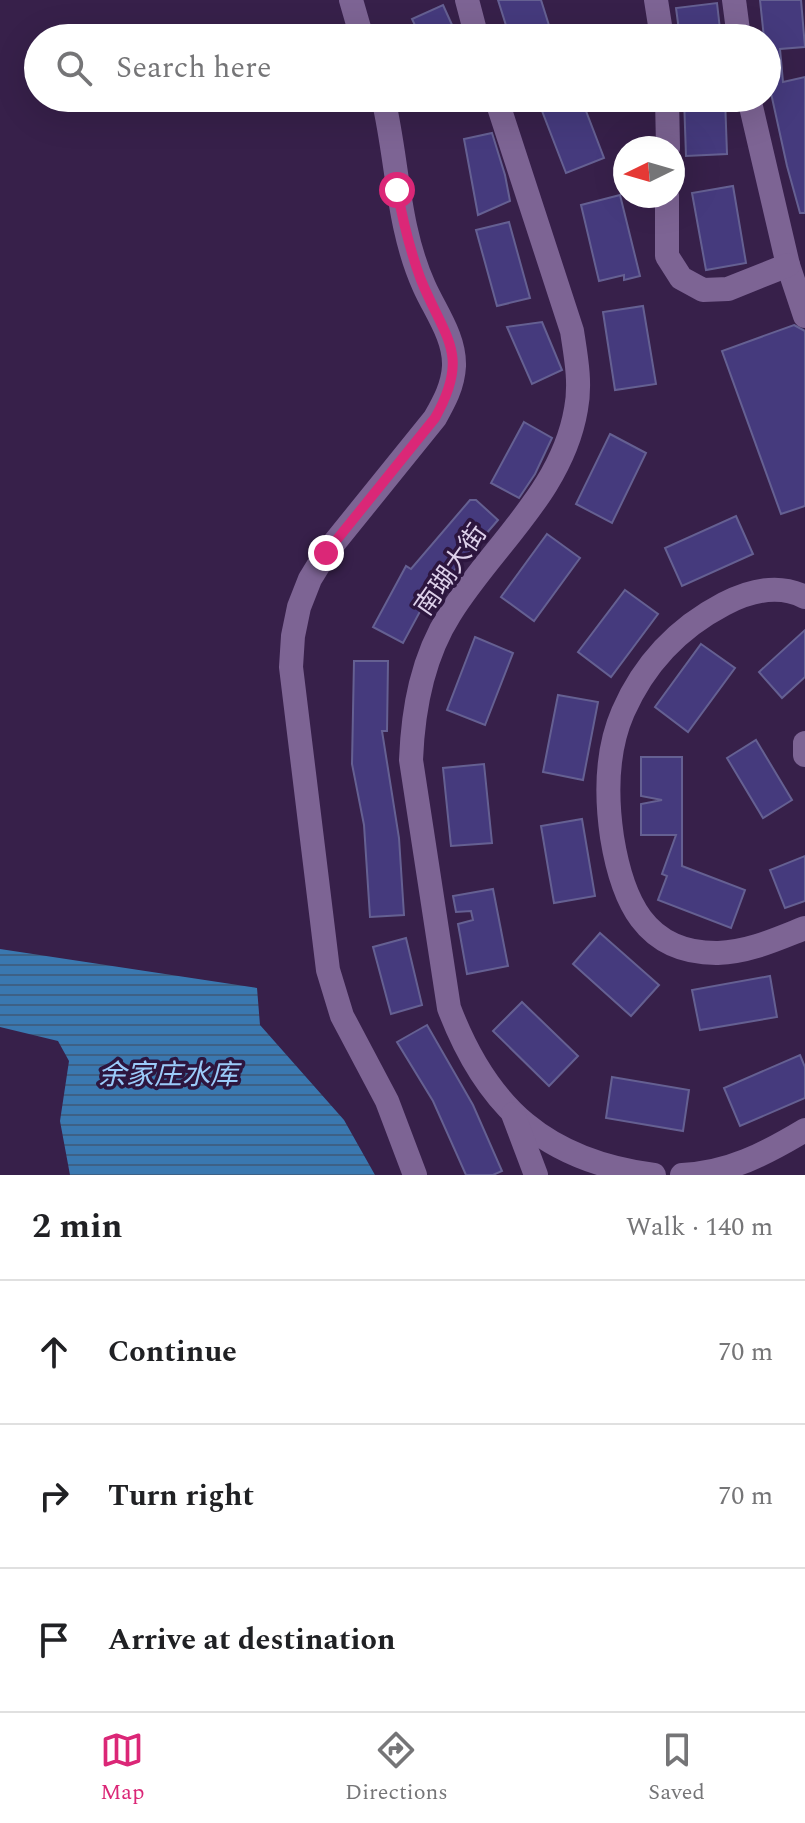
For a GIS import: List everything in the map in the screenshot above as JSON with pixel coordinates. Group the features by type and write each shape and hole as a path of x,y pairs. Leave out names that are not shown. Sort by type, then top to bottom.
{"street":[{"path":"351,0 358,24"},
{"path":"467,0 473,24"},
{"path":"656,0 660,24"},
{"path":"734,0 737,24"},
{"path":"386,112 403,222 423,284 450,338 454,366 449,393 435,418 326,553 310,579 299,607 291,667 328,970 342,1016 387,1101 415,1175"},
{"name":"南瑚大街","path":"501,112 572,331 578,369 577,407 568,444 552,479 455,606 432,650 420,685 413,722 411,760 449,1008 464,1047 485,1082 513,1113 545,1139 581,1159 621,1171 654,1175"},
{"path":"667,112 668,136"},
{"path":"752,112 788,265 805,316"},
{"path":"667,208 667,256 681,278 703,290 728,289 788,265"},
{"path":"805,597 779,589 756,591 705,614 678,634 655,658 626,705 612,748 608,781 609,815 618,874 626,898 641,920 660,937 687,948 716,953 745,950 805,928"},
{"path":"805,743 805,755"},
{"path":"513,1113 536,1175"},
{"path":"682,1175 743,1164 760,1165 805,1130"}],"water":[{"name":"余家庄水库","path":"0,949 257,988 260,1025 344,1120 375,1175 70,1175 60,1121 69,1061 58,1041 0,1027"}],"building":[{"path":"498,0 541,0 549,24 506,24"},
{"path":"760,0 801,0 805,47 781,49 781,24 763,24"},
{"path":"717,3 719,24 678,24 676,8"},
{"path":"443,5 452,24 414,24 412,19"},
{"path":"781,60 783,82 805,77 805,213 800,213 775,112 781,112"},
{"path":"542,112 586,112 604,158 566,173"},
{"path":"684,112 726,112 727,154 686,156"},
{"path":"492,133 510,201 478,215 464,139"},
{"path":"733,186 746,263 706,270 692,193"},
{"path":"613,197 613,208 623,208 640,276 624,280 624,275 599,281 581,205"},
{"path":"509,222 530,298 497,306 476,230"},
{"path":"643,306 656,384 615,390 603,312"},
{"path":"542,322 562,370 532,384 507,327"},
{"path":"794,325 805,331 805,506 781,514 722,351"},
{"path":"524,422 552,438 535,474 519,498 491,483"},
{"path":"610,434 646,453 612,523 576,504"},
{"path":"470,500 476,500 498,520 453,572 445,565 403,643 373,627 406,566 411,569"},
{"path":"736,516 753,554 682,586 665,548"},
{"path":"547,534 580,558 534,621 501,597"},
{"path":"625,590 658,614 611,677 578,652"},
{"path":"805,630 805,677 782,698 759,672"},
{"path":"475,637 513,653 485,725 447,710"},
{"path":"701,644 735,668 688,732 655,707"},
{"path":"354,661 388,661 387,731 382,731 399,838 404,915 370,917 364,825 352,764"},
{"path":"558,695 598,702 583,780 543,772"},
{"path":"756,740 792,800 763,818 727,758"},
{"path":"641,757 682,757 682,866 745,890 731,928 658,900 667,876 662,874 676,835 641,835 641,804 662,800 641,796"},
{"path":"484,764 492,843 451,846 443,768"},
{"path":"582,819 595,896 554,903 541,826"},
{"path":"805,856 805,901 785,908 770,870"},
{"path":"493,889 508,966 467,974 458,924 473,920 471,911 456,912 453,896"},
{"path":"600,933 659,985 631,1016 573,964"},
{"path":"406,938 422,1005 391,1014 373,947"},
{"path":"770,976 777,1017 700,1030 692,990"},
{"path":"522,1002 578,1056 549,1086 493,1031"},
{"path":"427,1025 473,1105 502,1171 493,1175 466,1175 433,1101 397,1042"},
{"path":"800,1055 805,1067 805,1098 740,1126 724,1088"},
{"path":"612,1077 689,1090 683,1131 606,1118"}],"route":[{"path":"326,553 347,531 435,418 449,393 454,366 450,338 411,253 397,190"}]}
